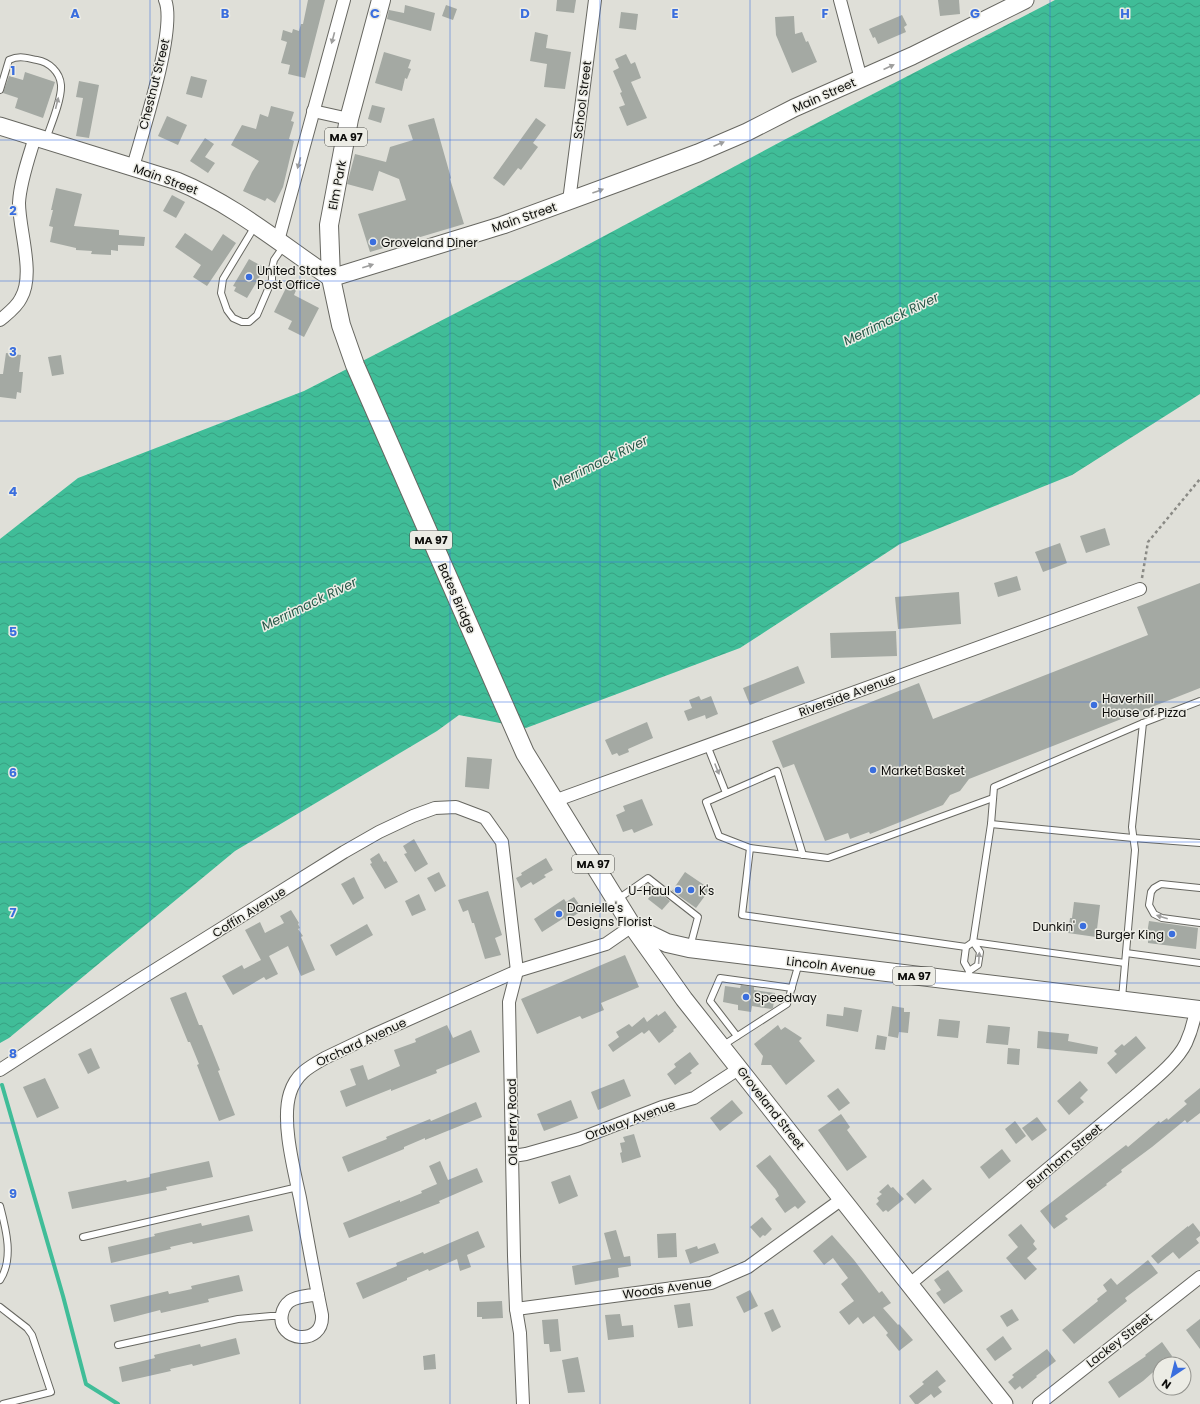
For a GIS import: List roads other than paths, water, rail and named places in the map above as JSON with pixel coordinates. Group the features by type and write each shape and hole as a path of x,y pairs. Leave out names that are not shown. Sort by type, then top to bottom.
{"main road":[{"name":"Elm Park","path":"331,278 329,225 349,119 381,0"},
{"name":"Main Street","path":"0,126 177,181 198,190 233,210 331,278 503,225 698,153 748,132 794,108 912,56 1025,0"},
{"name":"Bates Bridge","path":"331,278 341,325 355,365 525,753 554,801"},
{"name":"Groveland Street","path":"554,801 632,926 684,999 1004,1404"},
{"name":"Lincoln Avenue","path":"632,926 649,936 667,943 689,948 800,962 968,977 1122,1001 1198,1010"}],"street":[{"name":"Chestnut Street","path":"133,167 153,93 166,33 167,18 164,0"},
{"path":"281,243 313,111 344,0"},
{"name":"School Street","path":"569,201 595,0"},
{"path":"840,0 861,78"},
{"path":"313,111 349,119"},
{"path":"0,320 18,302 24,290 26,281 26,266 19,203 22,185 40,139"},
{"name":"Riverside Avenue","path":"554,801 1140,589"},
{"name":"Coffin Avenue","path":"0,1070 134,983 344,852 379,832 412,816 435,808 456,807 485,818 502,842"},
{"name":"Old Ferry Road","path":"502,842 517,971 509,1002 513,1156 512,1194 516,1308 520,1333 523,1404"},
{"name":"Orchard Avenue","path":"282,1316 285,1328 291,1334 303,1338 311,1336 320,1327 322,1319 289,1143 288,1100 290,1091 298,1076 308,1067 332,1055 517,971 606,944 632,926"},
{"name":"Burnham Street","path":"910,1284 1170,1065 1185,1044 1198,1010"},
{"name":"Ordway Avenue","path":"513,1156 526,1154 579,1139 662,1107 694,1098 740,1068"},
{"name":"Woods Avenue","path":"516,1308 711,1284 748,1267 842,1200"},
{"name":"Lackey Street","path":"1039,1404 1200,1277"},
{"path":"282,1316 284,1308 290,1301 318,1294"}],"lane":[{"path":"0,90 9,60 17,56 41,60 53,67 61,85 58,102 40,139"},
{"path":"255,226 222,279 221,293 227,310 233,318 242,322 249,322 256,315 272,280 272,268 281,243"},
{"path":"968,977 978,966 980,952 973,942 991,824 994,787 1143,723 1200,701"},
{"path":"1122,1001 1135,850 1132,827 1143,723"},
{"path":"707,746 726,793"},
{"path":"803,855 778,771 706,802 719,836 750,848 803,855 828,858 993,798"},
{"path":"991,824 1133,838 1200,842"},
{"path":"750,848 742,915 966,947 973,942 1125,963"},
{"path":"616,901 648,878 698,917 689,948"},
{"path":"1200,888 1161,884 1154,888 1151,892 1149,905 1154,914 1162,918 1200,923"},
{"path":"966,947 964,962 968,977"},
{"path":"1126,953 1200,963"},
{"path":"722,1046 787,1004 800,962"},
{"path":"737,1036 710,1000 720,978 792,988"},
{"path":"83,1237 298,1187"},
{"path":"0,1206 8,1246 7,1265 0,1280"},
{"path":"0,1307 27,1328 32,1335 51,1392 3,1404"},
{"path":"118,1345 238,1319 282,1316"}],"water":[{"name":"Merrimack River","path":"1055,0 1200,0 1200,394 1072,475 900,544 740,648 526,728 459,715 437,731 235,851 9,1038 0,1043 0,539 78,478 304,391 561,259 784,140"}],"waterway":[{"path":"2,1085 63,1296 86,1384 118,1404"}],"place":[{"name":"Groveland Diner","path":"373,242"},
{"name":"United States Post Office","path":"249,277"},
{"name":"Haverhill House of Pizza","path":"1094,705"},
{"name":"Market Basket","path":"873,770"},
{"name":"U-Haul","path":"678,890"},
{"name":"K's","path":"691,890"},
{"name":"Danielle's Designs Florist","path":"559,914"},
{"name":"Dunkin'","path":"1083,926"},
{"name":"Burger King","path":"1172,934"},
{"name":"Speedway","path":"746,997"}]}
